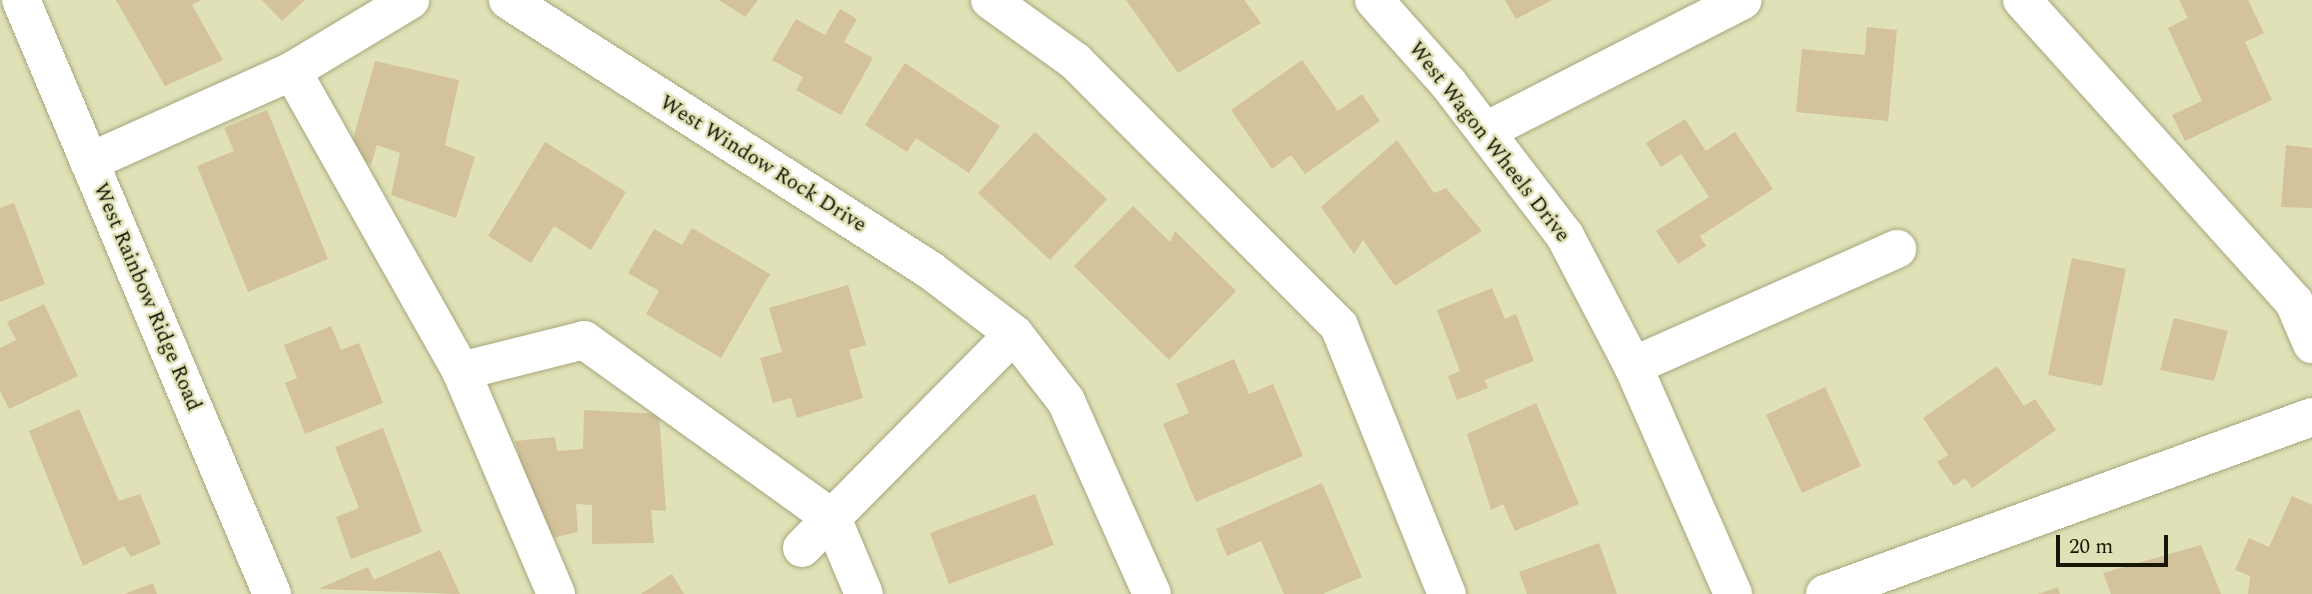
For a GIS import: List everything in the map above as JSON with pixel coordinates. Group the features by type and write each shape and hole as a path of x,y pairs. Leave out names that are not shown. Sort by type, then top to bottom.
{"street":[{"name":"West Rainbow Ridge Road","path":"21,0 272,594"},
{"path":"89,162 292,71 410,0"},
{"name":"West Window Rock Drive","path":"508,0 930,270 1014,334 1066,401 1152,594"},
{"path":"990,0 1075,61 1339,326 1447,594"},
{"name":"West Wagon Wheels Drive","path":"1374,0 1486,131 1565,236 1633,366 1733,594"},
{"path":"1486,131 1743,0"},
{"path":"2022,0 2303,298 2312,344"},
{"path":"292,71 461,371 556,594"},
{"path":"1633,366 1897,248"},
{"path":"802,548 1014,334"},
{"path":"461,371 584,340 832,518 864,594"},
{"path":"1825,594 2312,417"}],"building":[{"path":"116,0 201,0 192,5 223,60 165,86"},
{"path":"262,0 305,0 282,21"},
{"path":"719,0 758,0 745,17"},
{"path":"1126,0 1244,0 1261,23 1178,73"},
{"path":"1505,0 1552,0 1516,19"},
{"path":"2179,0 2248,0 2264,33 2245,42 2272,100 2185,141 2172,115 2202,101 2168,28 2188,18"},
{"path":"840,9 857,19 844,42 873,58 841,115 796,90 803,77 772,60 796,19 825,35"},
{"path":"1867,27 1897,30 1888,121 1796,112 1802,49 1865,55"},
{"path":"1302,60 1338,111 1362,94 1380,121 1305,174 1291,155 1272,169 1231,110"},
{"path":"375,61 459,80 445,145 475,157 456,218 391,195 400,153 377,145 371,165 350,150"},
{"path":"905,63 1000,126 969,173 916,138 907,152 865,125"},
{"path":"267,110 328,259 248,292 197,166 234,151 224,128"},
{"path":"1685,119 1706,151 1735,132 1773,189 1700,236 1706,246 1678,264 1656,231 1709,197 1681,154 1661,167 1646,143"},
{"path":"1035,132 1107,199 1050,260 978,193"},
{"path":"1397,140 1434,193 1446,188 1482,231 1395,286 1363,240 1354,254 1321,207"},
{"path":"545,142 626,192 591,250 554,226 531,263 488,236"},
{"path":"2286,145 2312,148 2312,208 2281,207"},
{"path":"14,203 45,284 0,302 0,208"},
{"path":"1133,206 1170,242 1175,231 1236,291 1169,360 1074,266"},
{"path":"692,228 770,274 721,358 646,314 659,291 628,273 654,229 682,245"},
{"path":"2072,258 2126,269 2102,386 2048,375"},
{"path":"848,285 866,345 849,350 863,398 797,418 791,398 773,403 760,358 782,352 769,308"},
{"path":"1492,288 1505,319 1516,314 1534,361 1485,380 1488,388 1457,400 1448,376 1460,371 1437,310"},
{"path":"44,304 78,376 9,409 0,391 0,348 16,340 7,322"},
{"path":"2174,318 2228,331 2214,381 2160,370"},
{"path":"331,326 341,350 359,343 383,403 305,434 285,383 297,378 284,345"},
{"path":"1234,359 1249,394 1273,384 1303,456 1196,502 1163,424 1189,413 1176,384"},
{"path":"1997,366 2024,406 2035,399 2056,430 1972,488 1965,478 1954,486 1937,462 1948,455 1923,418"},
{"path":"1825,387 1861,466 1802,493 1766,415"},
{"path":"1536,403 1579,504 1515,531 1503,504 1491,510 1467,434"},
{"path":"79,409 119,501 140,494 161,544 131,557 124,546 83,566 29,431"},
{"path":"584,410 659,414 666,511 651,510 654,543 592,544 592,505 576,504 578,532 543,540 515,441 555,437 557,451 583,449"},
{"path":"383,428 422,532 351,559 336,517 359,508 335,447"},
{"path":"1322,483 1362,577 1322,594 1284,594 1261,541 1227,556 1216,529"},
{"path":"1035,494 1054,545 949,584 930,533"},
{"path":"2292,496 2312,505 2312,594 2248,594 2250,576 2235,570 2249,538 2269,547"},
{"path":"1599,543 1617,594 1527,594 1519,572"},
{"path":"2201,545 2221,594 2111,594 2103,573"},
{"path":"440,550 460,594 318,589 368,567 374,580"},
{"path":"672,574 684,594 641,594"},
{"path":"153,583 157,594 124,594"},
{"path":"2058,587 2060,594 2038,594"}]}
